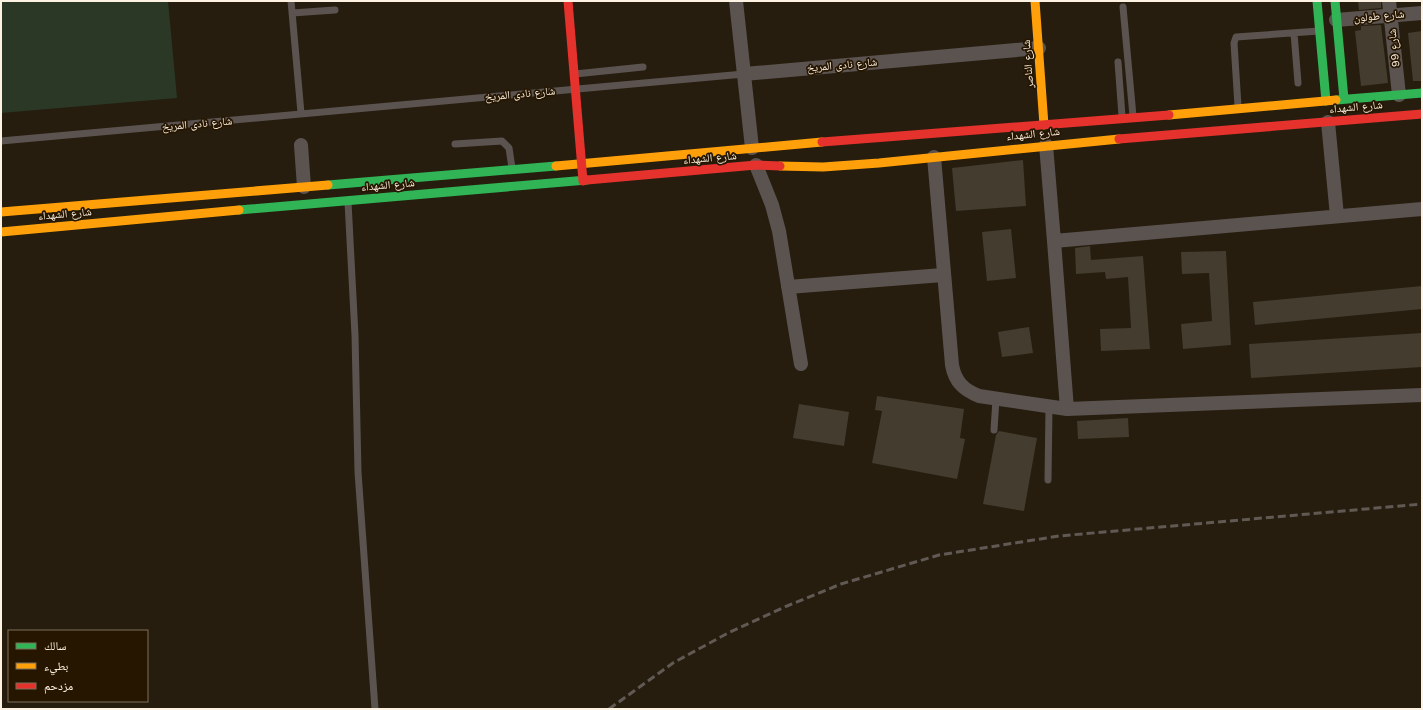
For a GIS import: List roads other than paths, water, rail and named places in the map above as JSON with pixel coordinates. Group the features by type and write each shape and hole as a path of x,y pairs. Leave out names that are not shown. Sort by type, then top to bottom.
{"main road":[{"path":"568,1 583,180"},
{"name":"شارع الناصر","path":"1035,1 1044,125"},
{"path":"1317,1 1326,101"},
{"path":"1334,1 1344,99"},
{"name":"شارع الشهداء","path":"1,212 582,164 876,137 1150,117 1422,93"},
{"path":"1205,112 1201,116 1200,122 1212,131"},
{"name":"شارع الشهداء","path":"1,232 348,200 756,165 823,167 879,163 1046,145 1422,114"},
{"path":"1150,117 1160,125 1159,131 1153,136"},
{"path":"876,137 873,151 879,163"},
{"path":"823,142 826,154 823,167"}],"street":[{"path":"736,1 752,148"},
{"name":"شارع 99","path":"1389,1 1399,95"},
{"name":"شارع طولون","path":"1336,20 1422,13"},
{"name":"شارع نادى المريخ","path":"744,74 1039,48"},
{"path":"1328,122 1337,216"},
{"path":"301,145 304,187"},
{"path":"1046,145 1067,409"},
{"path":"934,157 954,376 960,385 969,392 979,396 996,399 1067,409 1422,395"},
{"path":"756,165 775,215 801,364"},
{"path":"1054,241 1422,209"},
{"path":"788,287 944,275"}],"lane":[{"path":"291,1 301,113"},
{"path":"1123,7 1134,118"},
{"path":"292,13 335,10"},
{"path":"1238,109 1234,40 1238,37 1320,31"},
{"path":"1294,33 1298,83"},
{"path":"1118,62 1123,119"},
{"path":"574,74 643,67"},
{"name":"شارع نادى المريخ","path":"1,141 744,74"},
{"path":"454,144 502,141 508,148 512,170"},
{"path":"348,200 355,335 358,472 375,709"},
{"path":"994,430 996,399"},
{"path":"1048,480 1049,407"}],"railway":[{"path":"609,709 673,663 728,633 787,606 841,584 939,555 1059,536 1422,504"}]}
